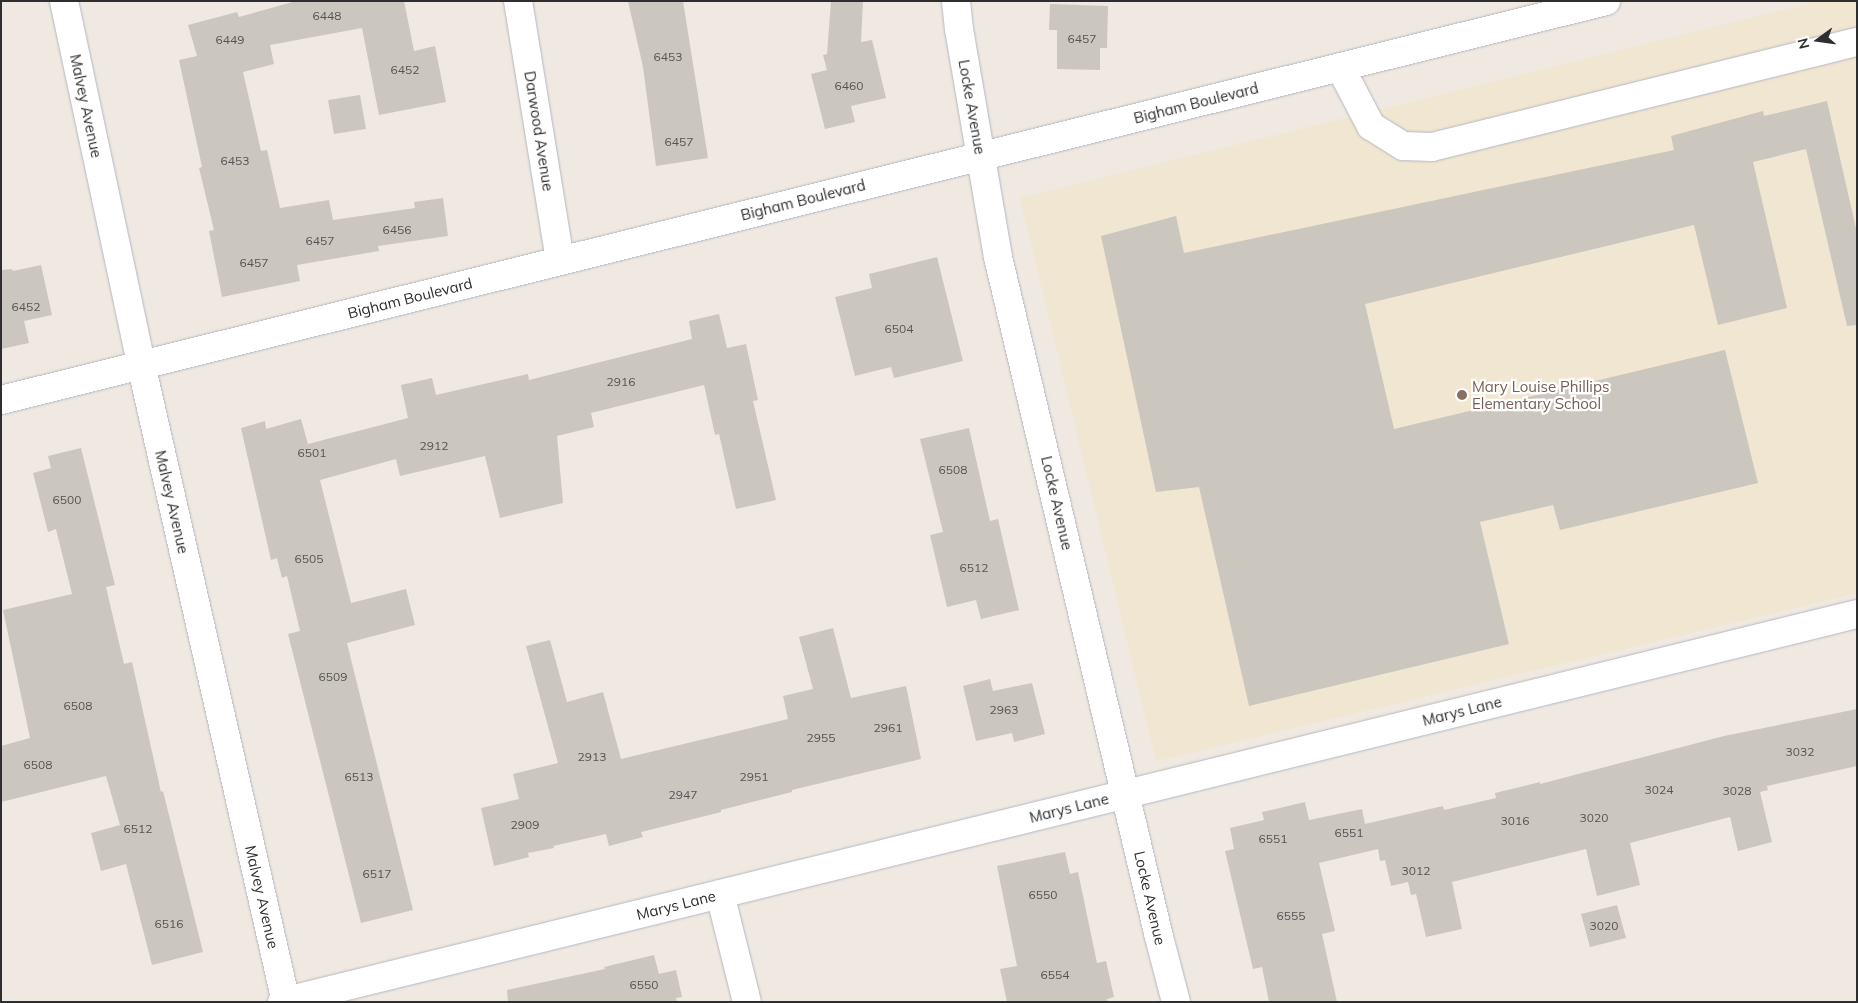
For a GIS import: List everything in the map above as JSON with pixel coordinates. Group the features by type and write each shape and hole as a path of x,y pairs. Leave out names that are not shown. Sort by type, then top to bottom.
{"street":[{"name":"Malvey Avenue","path":"64,1 141,364 284,1001"},
{"name":"Darwood Avenue","path":"518,1 560,261"},
{"name":"Locke Avenue","path":"956,1 959,29 998,257 1176,1002"},
{"name":"Bigham Boulevard","path":"1,400 1606,1"},
{"path":"1340,67 1371,126 1403,146 1432,147 1857,42"},
{"name":"Marys Lane","path":"284,1001 1857,614"},
{"path":"720,894 747,1002"}],"shaded area":[{"name":"Mary Louise Phillips Elementary School","path":"1820,1 1857,1 1857,593 1156,761 1020,198"}],"building":[{"path":"296,1 404,1 414,51 435,46 446,102 379,115 362,28 270,45 274,64 243,72 261,151 267,150 280,208 329,200 333,220 415,208 414,202 443,198 448,236 378,246 379,251 297,265 300,281 222,297 209,231 214,230 199,168 202,167 179,60 197,56 188,25 237,12 239,17"},
{"path":"628,1 683,1 708,158 656,166 643,67"},
{"path":"831,1 863,1 861,42 872,40 886,98 851,106 855,122 825,129 811,74 827,70 823,55 827,54"},
{"path":"1050,4 1108,6 1107,48 1100,48 1100,70 1057,69 1057,30 1049,30"},
{"path":"360,95 366,129 334,134 328,100"},
{"path":"1827,101 1857,233 1857,325 1847,326 1806,149 1753,162 1787,308 1718,325 1694,225 1365,304 1394,429 1725,350 1758,483 1560,530 1553,505 1480,522 1509,644 1249,706 1199,487 1156,492 1101,236 1176,216 1184,253 1674,150 1671,136 1763,111 1764,116"},
{"path":"937,257 963,361 894,378 891,367 855,376 835,297 872,288 869,274"},
{"path":"41,265 52,315 24,321 29,343 1,349 1,270 12,269 13,271"},
{"path":"719,314 727,348 746,344 758,400 753,401 776,500 736,509 719,434 715,435 704,385 591,413 594,427 557,436 563,503 500,518 485,456 400,476 396,459 320,480 351,603 406,589 415,625 347,643 413,910 361,923 288,634 300,631 287,576 282,578 277,558 271,560 241,428 265,421 266,429 301,419 308,444 408,418 401,385 432,378 436,395 528,374 529,380 692,339 689,321"},
{"path":"969,428 990,521 998,519 1019,610 981,619 976,600 947,607 930,535 943,532 920,439"},
{"path":"81,448 115,585 106,587 124,664 132,662 161,792 163,791 203,952 152,965 126,864 101,871 91,833 120,825 106,776 1,802 1,746 30,738 3,610 72,594 56,529 48,532 33,473 51,468 48,456"},
{"path":"833,628 851,698 906,686 921,759 792,790 792,792 721,810 721,812 641,832 643,837 609,846 606,834 528,853 529,857 494,866 481,808 519,799 513,774 558,763 526,646 550,640 567,702 603,692 621,759 788,719 783,696 813,689 799,637"},
{"path":"990,679 993,691 1032,683 1045,734 1014,742 1012,733 976,741 963,686"},
{"path":"1857,709 1857,766 1767,786 1768,790 1760,792 1772,842 1738,851 1730,817 1630,843 1640,885 1597,896 1586,849 1452,882 1462,929 1426,937 1416,894 1411,895 1408,882 1391,886 1385,860 1380,861 1378,849 1319,863 1335,931 1322,934 1337,1002 1269,1002 1262,967 1253,969 1225,851 1234,849 1230,828 1264,820 1262,812 1305,802 1309,820 1362,809 1365,824 1443,806 1444,810 1496,798 1495,793 1540,782 1540,784 1724,736"},
{"path":"1065,852 1070,874 1078,872 1097,963 1106,961 1114,997 1107,999 1108,1002 1007,1002 1000,969 1017,966 997,866"},
{"path":"1617,905 1626,938 1590,947 1581,914"},
{"path":"654,955 659,974 676,970 682,997 676,998 677,1002 508,1002 507,990 605,969 604,967"}],"place":[{"name":"Mary Louise Phillips Elementary School","path":"1462,395"}]}
